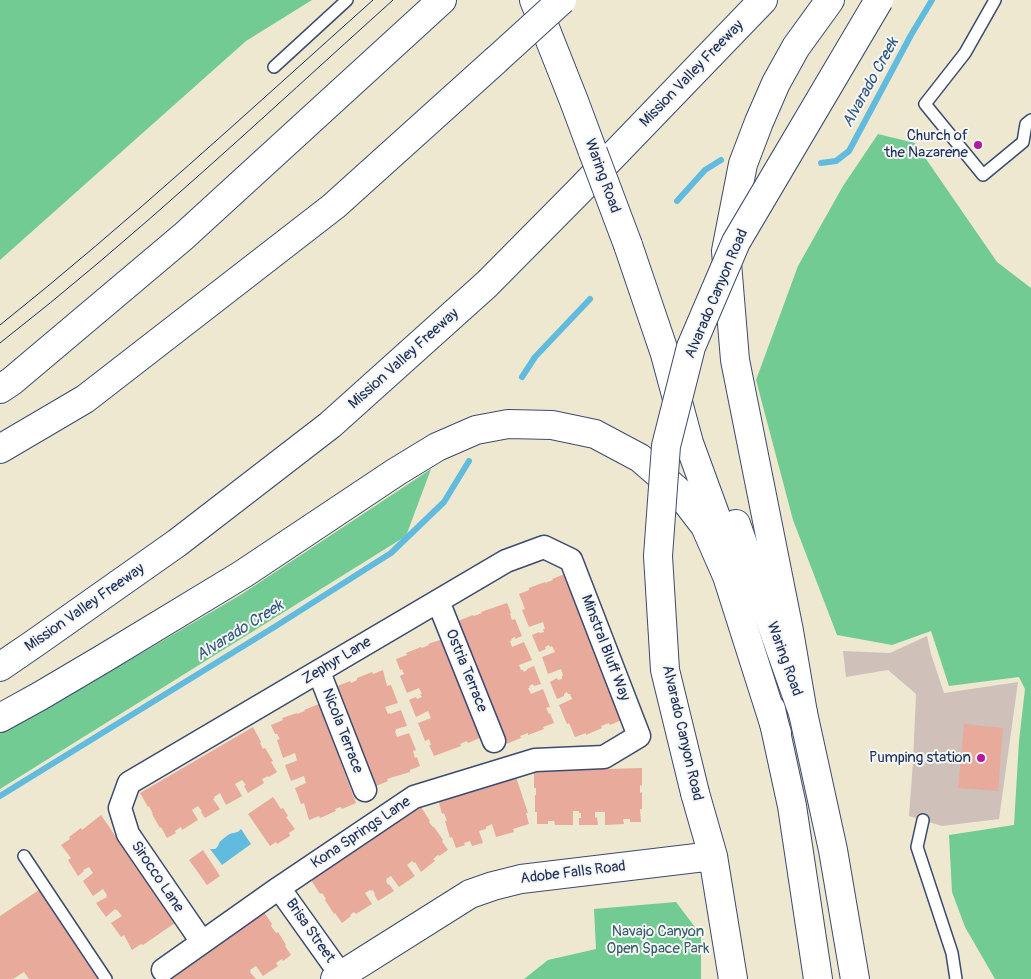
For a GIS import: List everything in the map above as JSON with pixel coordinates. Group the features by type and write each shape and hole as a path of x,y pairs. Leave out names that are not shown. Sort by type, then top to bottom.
{"main road":[{"path":"0,389 12,381 184,236 442,0"},
{"name":"Waring Road","path":"534,0 574,100 628,245 665,354 689,443 723,536 765,682 777,733 792,806 818,979"},
{"path":"0,449 85,399 334,206 562,0"},
{"name":"Mission Valley Freeway","path":"0,667 177,543 330,425 487,284 764,0"},
{"path":"803,712 790,631 735,360 726,252 743,164 759,122 776,83 796,47 830,0"},
{"name":"Alvarado Canyon Road","path":"713,856 695,793 665,670 658,556 666,446 691,347 736,242 879,0"},
{"name":"Waring Road","path":"665,354 705,437 803,712 833,850 855,979"},
{"path":"0,718 106,657 243,574 388,477 437,447 476,430 508,424 552,425 595,434 640,458 678,491 705,526 727,576 777,733"},
{"path":"713,856 733,979"},
{"name":"Adobe Falls Road","path":"338,977 470,894 493,886 521,879 713,856"}],"street":[{"name":"Zephyr Lane","path":"120,808 129,783 506,561 544,547 571,560"},
{"name":"Minstral Bluff Way","path":"571,560 639,736"},
{"name":"Ostria Terrace","path":"438,601 494,741"},
{"name":"Nicola Terrace","path":"319,672 365,790"},
{"name":"Kona Springs Lane","path":"163,970 279,888 414,797 535,760 604,757 639,736"},
{"name":"Sirocco Lane","path":"120,808 128,834 202,942"},
{"name":"Brisa Street","path":"279,888 338,977"}],"lane":[{"path":"274,67 346,0"},
{"path":"995,0 965,53 925,104 983,175 1023,142 1026,124 1031,120"},
{"path":"923,820 917,848 952,953 956,979"},
{"path":"24,856 106,979"}],"shaded area":[{"path":"927,636 944,693 1018,682 999,819 942,826 909,816 916,694 888,670 846,677 843,651 890,653"}],"green space":[{"path":"0,0 312,0 246,41 0,260"},
{"path":"878,134 915,143 997,262 1031,288 1031,979 995,979 965,927 952,892 949,835 1014,825 1019,741 1025,689 1019,677 949,686 931,631 892,645 837,635 793,520 756,380 798,266 843,186"},
{"path":"431,469 406,536 0,789 0,733 84,687 242,594"},
{"name":"Navajo Canyon Open Space Park","path":"676,902 701,935 701,979 524,979 548,960 596,949 594,909"}],"water":[{"path":"241,829 251,844 222,865 210,849 215,849 224,838"}],"building":[{"path":"567,573 624,719 610,725 609,723 601,726 602,728 586,735 586,733 575,737 559,705 572,699 570,694 567,692 564,696 557,699 550,682 557,678 558,680 562,679 561,669 548,674 542,657 555,652 552,646 550,647 549,645 545,647 546,649 539,652 532,635 544,632 543,622 529,627 522,610 525,609 519,594"},
{"path":"507,603 512,620 515,619 522,636 511,639 512,647 524,642 532,660 519,665 521,670 524,672 534,666 541,684 534,686 533,684 528,688 531,694 543,689 550,707 546,708 554,723 543,727 544,729 520,736 521,738 506,744 458,621"},
{"path":"443,639 482,737 468,743 467,741 460,744 461,746 434,756 429,745 431,745 429,739 425,741 418,723 431,718 428,711 416,717 409,700 422,697 420,694 422,694 419,688 407,693 400,676 404,674 402,669 400,670 396,659 407,655 406,653"},
{"path":"383,670 387,686 391,685 398,703 385,707 388,714 401,710 407,726 396,729 397,737 409,733 416,750 413,751 415,758 417,757 420,766 410,770 410,772 387,779 388,781 374,787 335,687 350,681 351,683 357,680 357,678 372,672 373,674"},
{"path":"319,704 356,803 342,809 341,807 335,809 336,811 320,818 319,816 309,820 304,803 301,804 295,788 306,783 304,776 291,781 285,765 297,760 295,753 283,758 277,740 280,739 275,734 271,725 283,720 282,718 305,711"},
{"name":"Pumping station","path":"964,724 1003,728 998,791 958,788"},
{"path":"253,727 263,749 265,748 273,761 271,762 277,772 262,779 264,783 248,793 244,786 246,785 242,780 235,784 242,796 226,805 220,793 213,799 220,809 205,818 198,806 192,810 198,820 182,830 181,827 175,831 176,833 167,838 140,793"},
{"path":"642,768 642,786 640,785 640,793 642,792 641,822 630,822 630,819 623,819 624,824 605,825 605,812 595,812 598,825 579,825 581,813 573,811 573,825 555,825 554,821 548,821 548,824 537,824 534,771"},
{"path":"515,774 528,813 526,813 529,824 513,829 514,832 496,837 492,824 486,827 486,829 479,831 483,843 472,846 470,841 456,848 452,837 450,838 445,821 447,821 444,813 442,814 438,799"},
{"path":"273,797 281,809 283,808 288,816 286,817 295,829 289,833 290,836 270,846 248,814"},
{"path":"421,807 448,850 433,859 435,861 421,872 415,862 412,861 407,865 415,876 399,887 391,876 386,879 388,885 394,891 378,901 373,890 365,893 372,904 356,914 354,912 342,923 311,880"},
{"path":"101,815 175,923 143,945 141,944 132,950 124,935 121,937 111,923 122,916 115,909 106,917 96,903 107,897 103,889 93,896 83,881 93,873 89,867 78,876 68,860 71,858 61,845 81,828 82,830"},
{"path":"203,850 220,876 207,885 189,860"},
{"path":"39,890 99,979 29,979 24,972 13,979 0,979 0,916"},
{"path":"264,912 272,924 271,926 276,933 278,932 291,955 283,961 282,959 276,963 278,966 263,976 256,966 250,972 256,979 165,979"}],"waterway":[{"name":"Alvarado Creek","path":"821,163 836,161 849,151 911,35 932,0"},
{"name":"Alvarado Creek","path":"677,201 705,170 721,160"},
{"name":"Alvarado Creek","path":"522,377 535,357 590,299"},
{"name":"Alvarado Creek","path":"0,796 391,553 444,502 469,461"}],"tram line":[{"path":"0,325 142,206 373,0"},
{"path":"0,343 151,218 393,0"}],"place":[{"name":"Church of the Nazarene","path":"978,145"},
{"name":"Pumping station","path":"981,758"}]}
